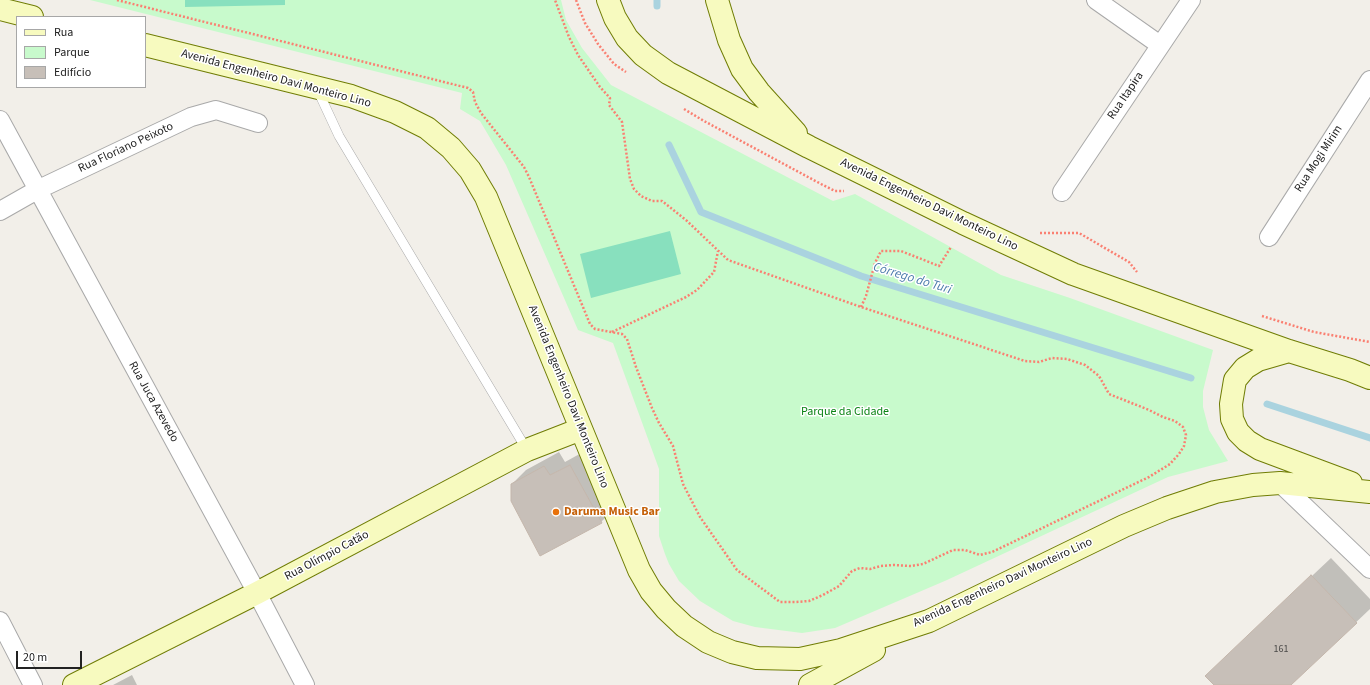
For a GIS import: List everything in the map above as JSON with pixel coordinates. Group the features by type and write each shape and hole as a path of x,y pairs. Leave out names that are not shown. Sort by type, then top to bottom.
{"main road":[{"name":"Avenida Engenheiro Davi Monteiro Lino","path":"608,0 615,18 627,38 643,55 675,76 809,147 964,223 1073,274 1290,351 1360,368 1370,378"},
{"path":"717,0 729,40 742,68 758,92 809,147"},
{"path":"0,9 28,16"},
{"name":"Avenida Engenheiro Davi Monteiro Lino","path":"146,45 352,96 395,112 427,128 451,148 470,170 486,197 639,570 651,591 666,609 684,626 708,642 732,652 757,658 800,659 841,650 929,621 1124,526 1167,508 1215,492 1253,485 1280,483 1370,491"},
{"name":"Avenida Engenheiro Davi Monteiro Lino","path":"1290,351 1258,360 1245,368 1235,380 1231,404 1232,419 1238,432 1247,441 1260,449 1370,491"},
{"name":"Rua Olímpio Catão","path":"74,685 257,593 527,450 581,429"},
{"path":"810,685 929,621"}],"street":[{"path":"1096,0 1160,45"},
{"name":"Rua Itapira","path":"1062,192 1191,0"},
{"name":"Rua Mogi Mirim","path":"1269,237 1370,80"},
{"name":"Rua Floriano Peixoto","path":"0,211 37,190 191,118 216,110 258,123"},
{"name":"Rua Juca Azevedo","path":"0,120 257,593 305,685"},
{"path":"1280,483 1370,569"},
{"path":"0,621 33,685"}],"lane":[{"path":"316,88 339,136 527,450"}],"path":[{"path":"555,0 568,37 578,56 600,87 610,98 609,105 622,122 630,179 634,190 641,196 652,201 662,202 687,221 728,260 861,307 1025,361 1039,362 1052,358 1067,359 1085,365 1099,376 1109,394 1162,417 1175,421 1183,427 1186,435 1184,446 1170,464 1149,478 992,552 980,555 965,550 953,550 923,564 911,566 881,566 870,569 860,568 852,571 839,586 823,595 808,601 780,602 737,570 700,517 683,484 673,446 652,408 627,339 622,334 612,332 686,297 697,290 714,272 718,251"},
{"path":"1037,233 1079,232 1129,262 1141,277"},
{"path":"861,307 866,296 875,262 881,251 901,251 938,266 951,247"},
{"path":"1261,316 1314,332 1370,342"}],"green space":[{"name":"Parque da Cidade","path":"90,0 561,0 566,20 582,48 611,85 833,201 855,194 1001,275 1070,298 1213,350 1203,391 1203,407 1209,430 1228,461 1168,477 947,580 835,628 802,633 755,627 733,621 700,601 679,581 669,564 659,536 659,469 613,343 578,330 506,165 480,121 460,109 462,93"},
{"path":"185,0 285,0 285,5 185,7"},
{"path":"670,231 681,274 591,298 580,254"}],"building":[{"name":"Daruma Music Bar","path":"570,465 602,523 540,556 511,501 511,484 544,466 550,475"},
{"path":"1311,575 1357,623 1291,685 1214,685 1205,676"}],"waterway":[{"name":"Córrego do Turi","path":"657,0 657,6"},
{"name":"Córrego do Turi","path":"669,145 701,212 861,276 1191,378"},
{"name":"Córrego do Turi","path":"1267,404 1370,438"}],"place":[{"name":"Daruma Music Bar","path":"556,512"}]}
